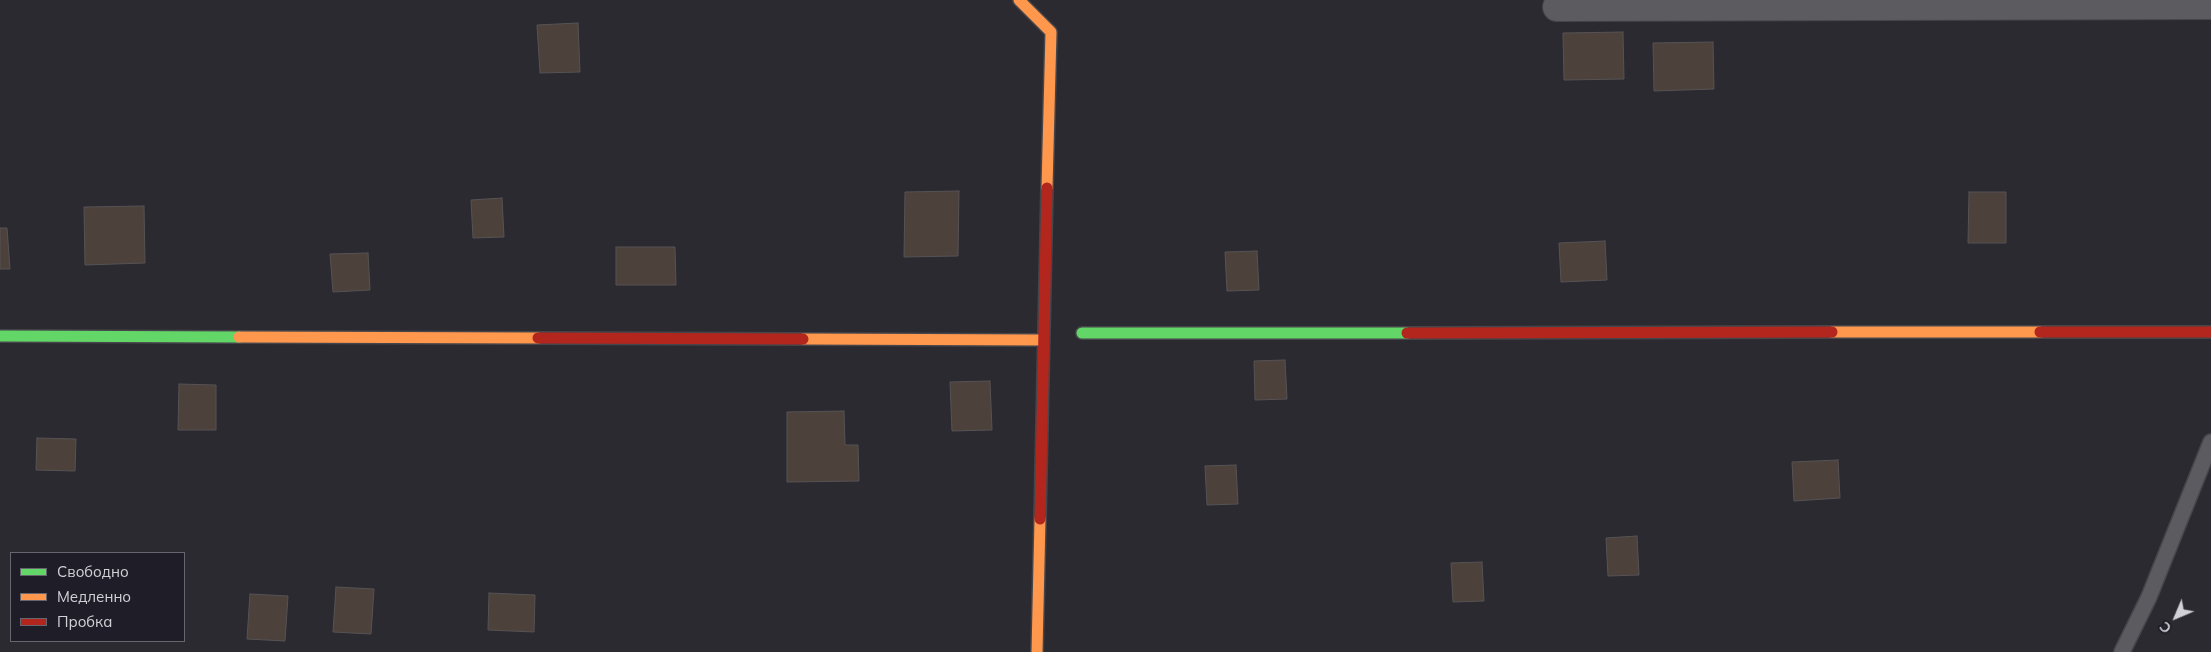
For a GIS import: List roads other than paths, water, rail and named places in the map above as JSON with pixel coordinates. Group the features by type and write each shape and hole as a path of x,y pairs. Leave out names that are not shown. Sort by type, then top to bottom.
{"street":[{"path":"1019,0 1051,32 1037,652"},
{"path":"1557,7 2211,5"},
{"path":"1082,333 2211,332"},
{"path":"0,336 1043,340"}],"lane":[{"path":"2122,652 2150,597 2211,442"}]}
